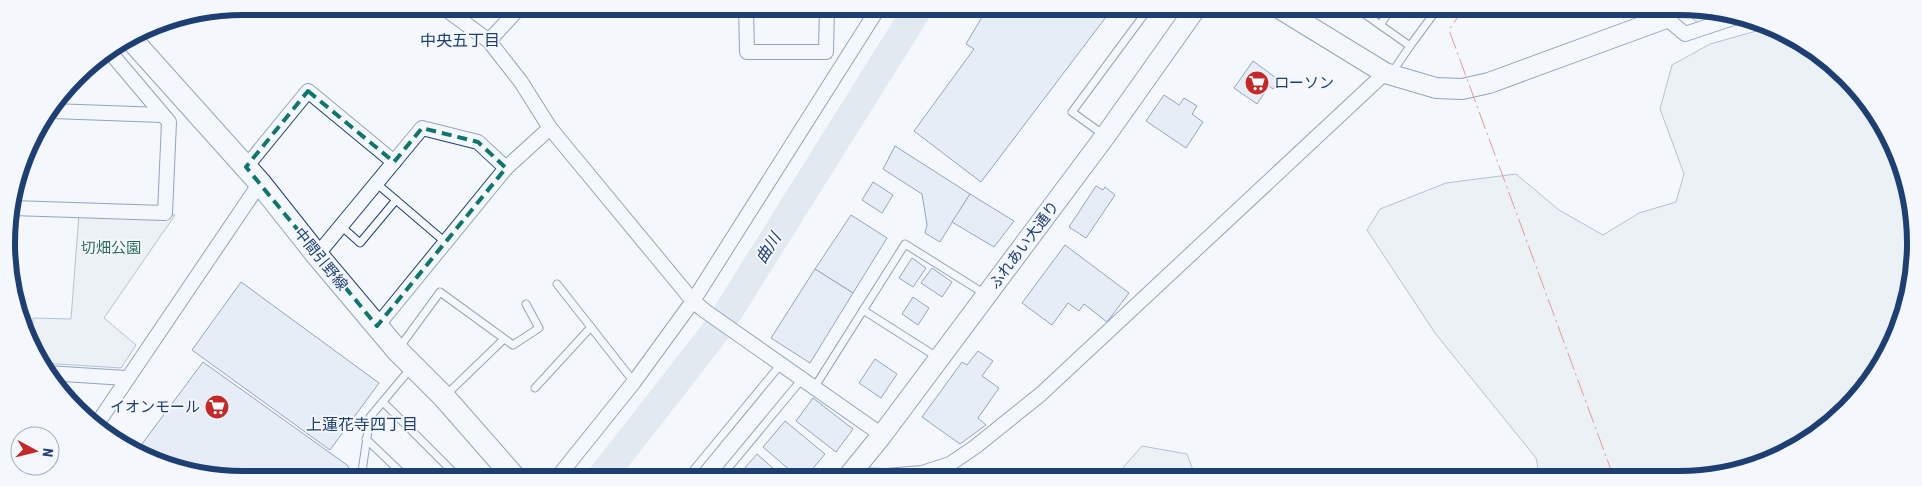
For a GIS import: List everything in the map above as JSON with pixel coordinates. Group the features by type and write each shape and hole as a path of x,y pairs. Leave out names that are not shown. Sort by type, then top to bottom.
{"main road":[{"name":"中間引野線","path":"135,43 253,175 377,326 405,358 444,397 509,471"}],"street":[{"path":"455,15 489,41 521,82 550,128 693,301 882,435"},
{"path":"489,41 513,15"},
{"path":"746,15 748,52 826,52 827,15"},
{"path":"563,471 634,382 693,301 874,15"},
{"name":"ふれあい大通り","path":"852,471 882,435 1106,136 1191,15"},
{"path":"1294,15 1387,73 1436,88 1462,89 1489,83 1664,15"},
{"path":"1671,15 1685,34 1727,20"},
{"path":"18,208 165,213 169,122 113,55"},
{"path":"928,471 950,464 976,447 1055,382 1387,73"},
{"path":"100,420 308,91 394,162"},
{"path":"57,110 162,116"},
{"path":"318,255 422,128 478,142 506,168"},
{"path":"377,326 506,168 550,128"},
{"path":"56,373 126,378"}],"lane":[{"path":"1106,136 1072,112 1143,15"},
{"path":"1366,15 1410,46"},
{"path":"1380,25 1387,15"},
{"path":"1387,73 1433,15"},
{"path":"376,183 444,242"},
{"path":"341,226 360,243 396,200"},
{"path":"814,388 906,244 987,295"},
{"path":"557,284 634,382"},
{"path":"362,471 370,417 383,402 440,292 513,345 539,328 526,304"},
{"path":"863,310 939,359"},
{"path":"535,388 591,327"},
{"path":"444,397 504,339"},
{"path":"693,471 781,364"},
{"path":"726,471 802,379"},
{"path":"383,402 452,471"},
{"path":"366,439 400,471"}],"highlighted area":[{"path":"308,91 394,162 422,128 478,142 506,168 377,326 246,167"}],"green space":[{"path":"1693,15 1714,18 1698,23 1693,19"},
{"path":"1760,30 1766,32 1806,53 1818,62 1840,82 1869,116 1890,156 1895,170 1903,199 1907,228 1907,258 1903,287 1890,330 1869,370 1840,404 1806,433 1766,454 1723,467 1694,471 1539,471 1536,458 1435,333 1367,230 1380,209 1446,183 1516,174 1559,210 1603,235 1639,213 1676,202 1684,174 1660,109 1672,65 1710,44"},
{"name":"切畑公園","path":"79,214 175,215 104,318 136,345 121,368 49,363 32,331 33,318 71,319"},
{"path":"1142,446 1187,454 1193,471 1120,471"}],"building":[{"path":"983,15 1103,15 1106,17 981,182 914,131 974,49 966,44"},
{"name":"ローソン","path":"1253,61 1279,80 1273,89 1269,86 1257,104 1234,88"},
{"path":"1164,95 1179,105 1184,98 1197,106 1192,114 1203,122 1186,148 1146,121"},
{"path":"895,146 970,194 940,242 925,233 927,225 922,194 883,169"},
{"path":"873,182 893,195 882,213 862,200"},
{"path":"1096,186 1103,190 1105,187 1115,195 1086,238 1069,227"},
{"path":"970,194 1014,221 994,247 952,222"},
{"path":"851,215 887,238 853,293 815,269"},
{"path":"1065,245 1129,293 1107,322 1084,304 1079,311 1068,303 1052,325 1022,303"},
{"path":"912,258 926,268 913,287 899,278"},
{"path":"932,268 952,282 942,297 921,283"},
{"path":"815,269 853,293 810,363 771,338"},
{"path":"241,282 379,383 330,450 192,350"},
{"path":"913,297 929,308 918,325 902,314"},
{"path":"978,351 993,361 982,376 999,388 978,418 986,425 960,444 922,417 962,362 967,365"},
{"path":"875,359 897,374 881,398 859,383"},
{"name":"イオンモール","path":"203,362 347,465 351,471 228,471 184,463 156,454 140,446"},
{"path":"813,398 853,429 836,452 796,421"},
{"path":"785,421 825,454 811,471 791,471 763,447"},
{"path":"757,454 776,471 742,471"}],"waterway":[{"name":"曲川","path":"606,471 718,328 914,15"}],"power":[{"path":"1459,15 1449,30 1611,471"}],"place":[{"name":"ローソン","path":"1257,83"},
{"name":"イオンモール","path":"217,407"}],"district":[{"name":"中央五丁目","path":"460,40"},
{"name":"上蓮花寺四丁目","path":"362,424"}]}
